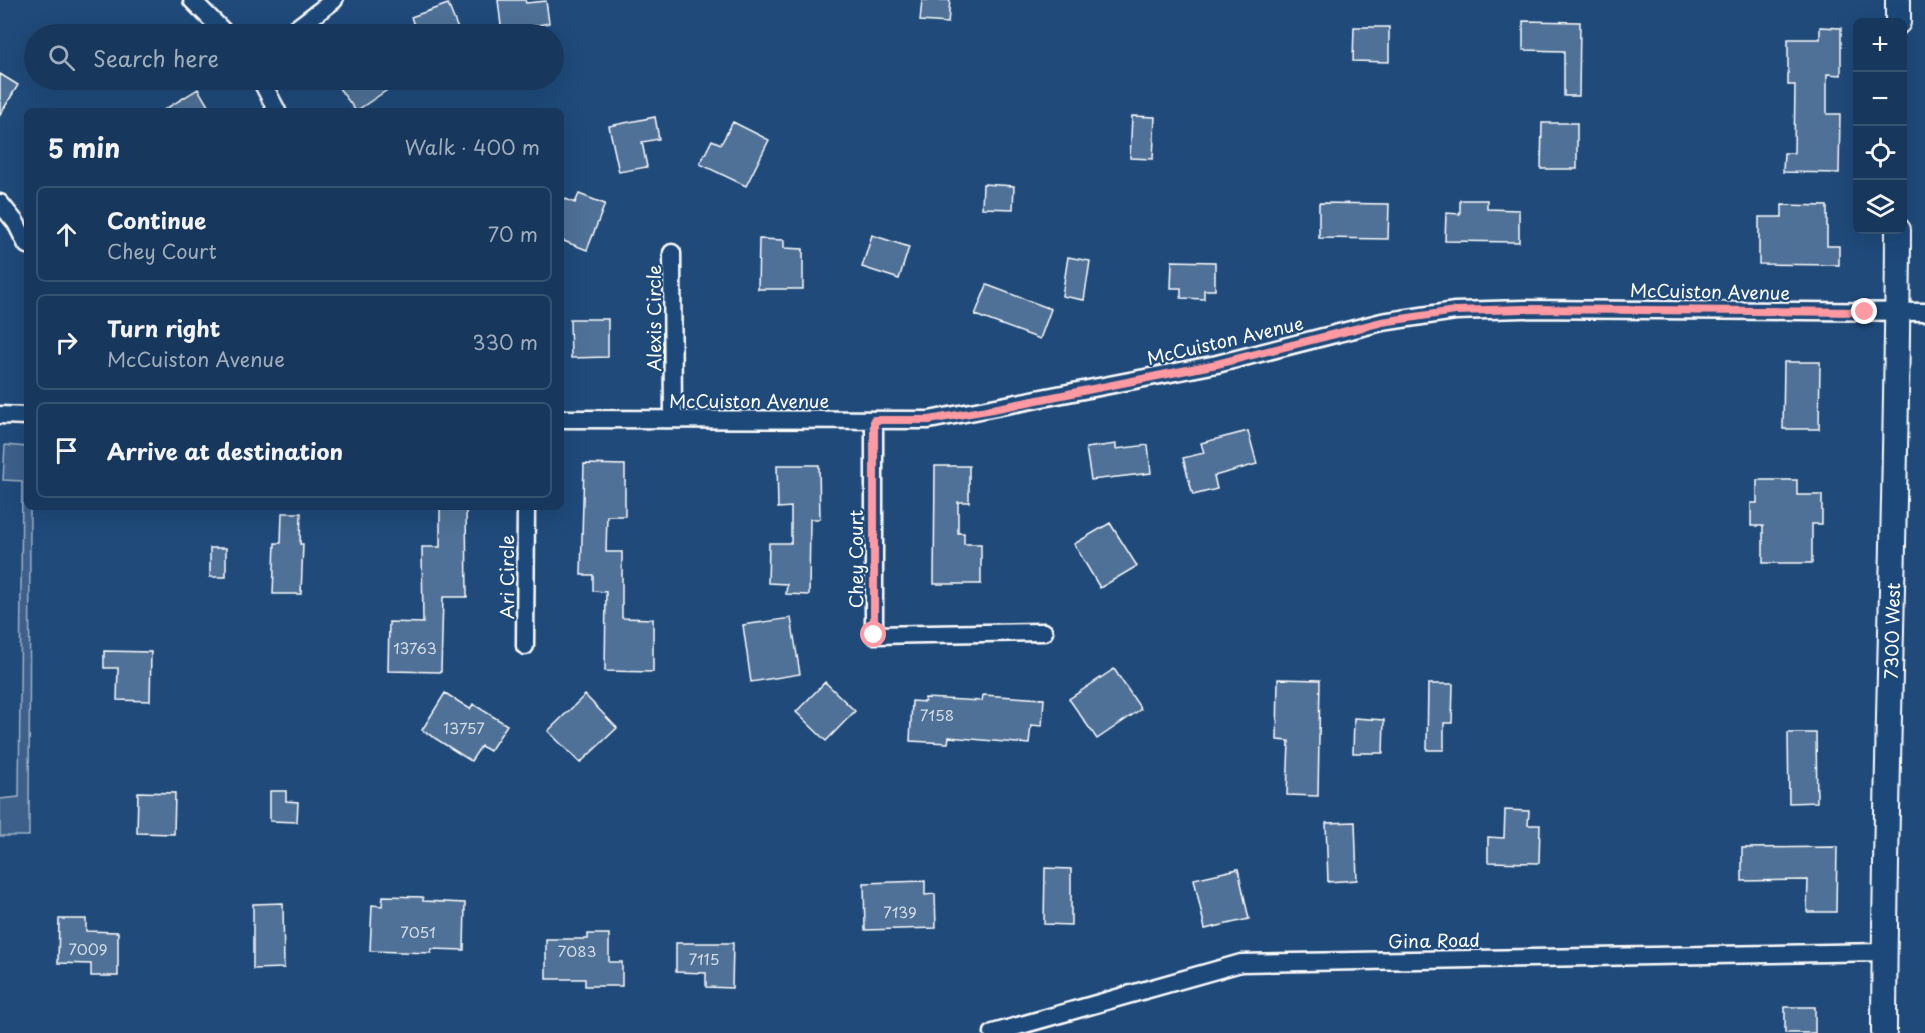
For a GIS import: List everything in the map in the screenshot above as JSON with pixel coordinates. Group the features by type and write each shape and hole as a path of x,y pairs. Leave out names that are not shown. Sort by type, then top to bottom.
{"street":[{"path":"192,0 216,24"},
{"path":"302,24 334,0"},
{"path":"1898,0 1898,18"},
{"path":"266,90 275,108"},
{"path":"0,203 16,223 24,239"},
{"name":"7300 West","path":"1884,1033 1898,234"},
{"name":"Alexis Circle","path":"672,253 673,419"},
{"name":"McCuiston Avenue","path":"564,418 929,420 1217,364 1382,322 1455,311 1535,309 1925,312"},
{"path":"0,415 24,416"},
{"name":"Chey Court","path":"874,420 874,635 1044,632"},
{"name":"Ari Circle","path":"525,646 526,510"},
{"name":"Gina Road","path":"993,1033 1241,963 1885,952"}],"shaded area":[{"path":"5,445 24,447 24,510 30,510 29,836 0,836 0,799 19,797 22,481 3,480"}],"building":[{"path":"498,0 525,0 526,3 546,1 549,23 501,24"},
{"path":"922,0 950,0 948,23 920,21"},
{"path":"448,4 456,24 413,24 411,17"},
{"path":"1523,21 1580,22 1579,96 1564,96 1564,51 1523,50"},
{"path":"1354,27 1389,27 1389,62 1353,61"},
{"path":"1820,27 1841,28 1841,75 1827,74 1827,114 1840,114 1839,173 1783,172 1784,153 1794,153 1795,85 1788,85 1788,39 1820,39"},
{"path":"0,74 18,85 0,115"},
{"path":"199,90 209,108 167,108"},
{"path":"340,90 387,90 360,108 354,108"},
{"path":"1132,116 1155,117 1153,159 1130,158"},
{"path":"655,117 659,139 642,142 647,167 619,172 609,126"},
{"path":"733,122 769,140 746,186 700,164 712,140 721,144"},
{"path":"1542,123 1577,123 1577,169 1541,169"},
{"path":"983,184 1014,186 1013,209 982,208"},
{"path":"579,194 605,204 587,250 564,241 564,198 575,203"},
{"path":"1460,200 1487,200 1487,209 1519,210 1519,242 1445,241 1446,213 1460,214"},
{"path":"1319,203 1389,204 1388,239 1319,238"},
{"path":"1782,205 1827,206 1827,246 1839,246 1839,265 1759,264 1759,217 1782,217"},
{"path":"872,235 909,247 899,279 862,267"},
{"path":"759,239 784,240 784,248 803,249 803,289 758,289"},
{"path":"1068,257 1090,261 1084,300 1062,296"},
{"path":"1172,261 1215,262 1215,290 1204,290 1204,299 1181,298 1181,288 1171,288"},
{"path":"987,285 1051,309 1040,339 975,315"},
{"path":"570,319 608,319 608,357 571,358"},
{"path":"1784,362 1820,362 1819,429 1783,429"},
{"path":"1248,431 1257,464 1214,476 1217,489 1193,495 1183,458 1204,453 1201,443"},
{"path":"1116,444 1116,449 1148,445 1151,473 1091,480 1086,448"},
{"path":"584,464 625,465 625,516 607,516 606,552 622,552 622,618 653,619 653,672 605,671 606,592 593,591 593,575 581,575"},
{"path":"777,465 819,465 820,519 810,519 809,595 786,594 787,584 768,583 769,543 791,543 791,507 778,508"},
{"path":"935,466 969,466 969,502 958,502 958,533 964,533 964,544 981,544 981,584 934,584"},
{"path":"1757,480 1797,480 1797,495 1822,495 1822,524 1812,524 1812,563 1763,563 1763,526 1751,526 1751,503 1757,503"},
{"path":"440,510 466,510 467,597 443,597 441,672 388,671 389,622 423,623 422,547 440,547"},
{"path":"282,513 301,513 300,544 303,544 301,594 273,594 275,543 281,543"},
{"path":"1110,523 1137,566 1100,588 1074,544"},
{"path":"210,548 226,548 226,577 210,577"},
{"path":"791,618 800,674 751,682 743,625"},
{"path":"104,651 151,652 150,701 117,700 118,668 104,668"},
{"path":"1114,669 1141,709 1097,739 1069,699"},
{"path":"1278,679 1320,680 1318,796 1287,795 1289,741 1277,740"},
{"path":"825,682 855,711 826,741 796,712"},
{"path":"1428,684 1453,684 1452,723 1444,723 1444,750 1427,750"},
{"path":"445,693 470,709 473,704 507,725 490,751 481,746 471,761 422,730"},
{"path":"585,695 617,728 580,763 548,731"},
{"path":"983,695 1044,699 1042,726 1031,725 1029,744 949,737 948,743 910,741 912,701 925,702 925,698 982,701"},
{"path":"1354,718 1384,720 1383,753 1353,753"},
{"path":"1788,733 1816,733 1817,802 1789,803"},
{"path":"270,791 286,791 286,801 298,802 297,822 270,821"},
{"path":"138,792 175,793 174,834 137,833"},
{"path":"1505,810 1529,811 1528,825 1540,825 1539,863 1488,862 1488,837 1504,838"},
{"path":"1355,822 1357,880 1328,882 1326,823"},
{"path":"1837,847 1836,912 1807,912 1808,880 1742,881 1742,848"},
{"path":"1045,868 1071,869 1071,925 1044,924"},
{"path":"1238,869 1249,919 1205,929 1194,879"},
{"path":"925,881 925,895 935,894 936,928 865,930 864,883"},
{"path":"383,896 423,897 423,901 465,903 464,950 431,949 431,953 370,951 372,905 382,906"},
{"path":"283,903 284,968 253,969 253,904"},
{"path":"59,919 86,919 86,931 118,932 118,976 91,976 91,964 58,963"},
{"path":"588,934 609,934 609,962 622,962 622,986 585,986 585,979 546,979 546,939 588,939"},
{"path":"676,943 733,943 732,988 706,987 706,973 676,972"},
{"path":"1785,1007 1815,1007 1815,1033 1785,1033"}],"route":[{"path":"874,635 874,420 929,420 993,409 1217,364 1382,322 1455,311 1523,309 1865,312"}]}
